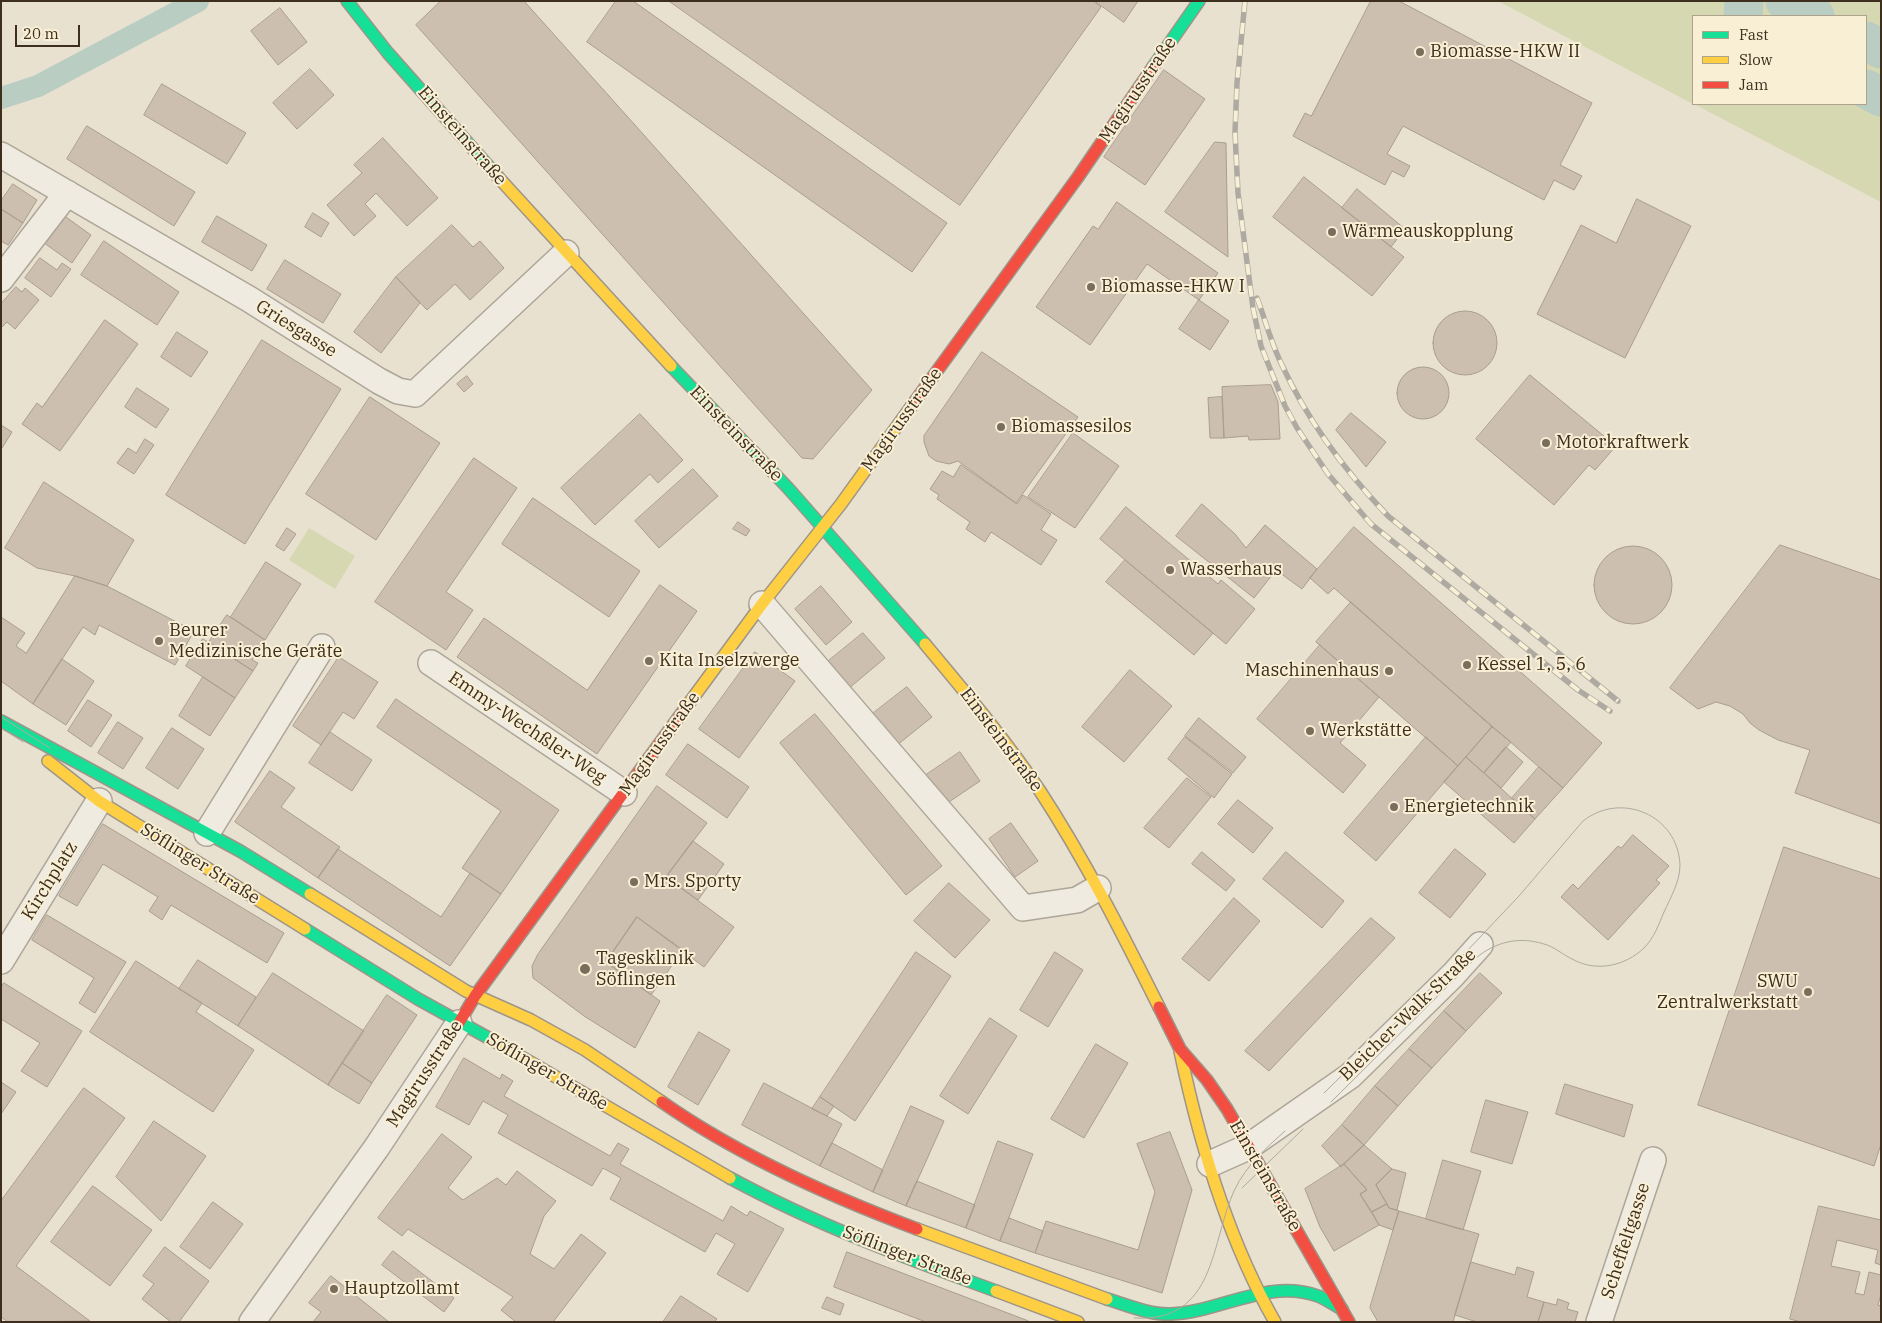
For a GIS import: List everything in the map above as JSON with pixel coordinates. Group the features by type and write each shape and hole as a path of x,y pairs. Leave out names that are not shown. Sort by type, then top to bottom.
{"street":[{"name":"Einsteinstraße","path":"347,1 388,53 566,253 693,390 788,488 912,627 990,722 1043,797 1098,888 1180,1049 1227,1109 1350,1322"},
{"name":"Magirusstraße","path":"252,1322 377,1147 475,996 762,604 823,528 1078,178 1199,1"},
{"name":"Griesgasse","path":"1,155 249,299 379,381 398,391 414,394 566,253"},
{"path":"1,279 67,193"},
{"path":"762,604 1023,908 1078,900 1098,888"},
{"name":"Söflinger Straße","path":"206,833 322,648"},
{"name":"Emmy-Wechßler-Weg","path":"431,663 624,792"},
{"name":"Söflinger Straße","path":"1,723 206,833 294,884 475,996 520,1014 596,1057 684,1117 729,1143 785,1172 852,1203 953,1243 1122,1304 1152,1312 1168,1314 1206,1309 1258,1292 1284,1289 1326,1299 1342,1309"},
{"name":"Söflinger Straße","path":"1,723 99,801 418,999 459,1023 512,1050 718,1172 776,1202 873,1244 1078,1322"},
{"name":"Kirchplatz","path":"1,961 99,801"},
{"name":"Bleicher-Walk-Straße","path":"1210,1164 1248,1147 1350,1076 1453,975 1480,945"},
{"name":"Einsteinstraße","path":"1180,1049 1195,1116 1234,1238 1258,1292 1275,1322"},
{"name":"Scheffeltgasse","path":"1599,1322 1653,1160"},
{"path":"1191,1322 1206,1309"}],"green space":[{"path":"1498,1 1881,1 1881,202 1696,105 1867,105 1867,15 1692,15 1692,103"},
{"path":"309,528 355,556 335,589 289,560"}],"building":[{"path":"441,1 524,1 872,390 813,459 802,458 416,25"},
{"path":"616,1 633,1 947,223 912,272 587,42"},
{"path":"669,1 1093,1 1101,7 960,205"},
{"path":"1095,1 1138,1 1124,22"},
{"name":"Biomasse-HKW II","path":"1371,1 1399,1 1592,103 1560,165 1582,176 1574,190 1554,180 1544,200 1403,126 1387,154 1410,166 1404,177 1392,171 1385,185 1293,136 1305,113 1311,116"},
{"path":"280,8 307,42 278,65 251,31"},
{"path":"310,69 334,95 297,129 273,103"},
{"path":"1164,70 1205,99 1145,185 1104,157"},
{"path":"162,84 246,133 227,164 144,115"},
{"path":"87,126 195,192 174,226 67,159"},
{"path":"383,138 438,198 407,226 376,193 365,204 376,216 354,236 327,205 362,173 354,165"},
{"path":"1215,142 1226,143 1228,257 1165,212"},
{"name":"Wärmeauskopplung","path":"1304,177 1404,257 1372,296 1273,217"},
{"path":"13,184 37,200 23,223 1,209 1,201"},
{"path":"1357,189 1405,229 1391,247 1342,208"},
{"path":"1637,199 1691,226 1625,358 1537,314 1581,225 1616,243"},
{"name":"Biomasse-HKW I","path":"1117,202 1218,273 1199,300 1147,264 1090,345 1036,307 1093,226 1098,229"},
{"path":"1,209 23,223 8,245 1,241"},
{"path":"59,212 91,235 72,263 40,240"},
{"path":"313,213 329,223 321,237 305,227"},
{"path":"217,216 267,245 252,271 202,242"},
{"path":"452,225 473,247 480,241 504,268 470,300 455,284 427,310 396,277"},
{"path":"104,241 179,292 157,325 81,275"},
{"path":"40,258 57,270 62,263 71,269 51,297 25,278"},
{"path":"285,260 341,294 323,323 267,289"},
{"path":"396,277 420,303 381,353 354,332"},
{"path":"16,287 22,292 25,288 39,300 15,329 7,322 1,328 1,304"},
{"path":"1199,300 1229,321 1210,350 1179,329"},
{"path":"1459,311 1471,311 1488,320 1495,331 1497,343 1495,355 1488,366 1471,375 1459,375 1447,370 1438,361 1433,349 1433,337 1438,325 1447,316"},
{"path":"105,320 138,344 60,451 22,424 37,403 42,407"},
{"path":"177,332 208,352 191,377 161,357"},
{"path":"262,340 341,389 245,544 166,495"},
{"name":"Biomassesilos","path":"982,352 1078,417 1016,503 958,461 949,464 936,461 929,456 924,442 924,436"},
{"path":"1418,367 1428,367 1437,371 1445,379 1449,393 1445,407 1437,415 1428,419 1418,419 1409,415 1401,407 1397,398 1397,388 1401,379 1409,371"},
{"name":"Motorkraftwerk","path":"1530,375 1616,446 1595,470 1589,465 1554,505 1476,439"},
{"path":"467,376 473,384 464,392 457,384"},
{"path":"1271,385 1278,402 1280,439 1249,440 1248,436 1224,438 1222,387"},
{"path":"137,388 169,409 156,428 125,407"},
{"path":"370,397 440,443 376,540 306,494"},
{"path":"1222,397 1224,438 1210,438 1208,398"},
{"path":"1351,413 1386,442 1366,467 1336,430"},
{"path":"640,414 683,460 658,483 650,474 595,525 561,488"},
{"path":"1,425 12,432 2,448 1,447"},
{"path":"1073,433 1119,466 1075,528 1028,497"},
{"path":"145,439 154,445 134,474 117,463 128,448 136,453"},
{"path":"474,458 517,488 446,592 473,610 446,650 375,602"},
{"path":"961,465 1017,504 1023,495 1051,514 1041,530 1057,540 1041,565 991,532 985,542 966,529 970,522 937,499 939,495 930,489 942,471 953,477"},
{"path":"693,469 718,496 659,548 635,521"},
{"path":"44,482 134,540 107,586 75,576 37,568 5,548"},
{"path":"533,498 640,571 609,617 502,544"},
{"path":"1202,504 1235,534 1246,548 1265,525 1317,569 1302,589 1276,570 1254,598 1176,536"},
{"name":"Wasserhaus","path":"1126,507 1218,584 1221,580 1255,609 1226,644 1100,539"},
{"path":"738,522 750,530 746,536 733,529"},
{"name":"Kessel 1, 5, 6","path":"1354,527 1602,743 1563,788 1334,588 1328,594 1310,578"},
{"path":"287,528 296,534 284,551 276,546"},
{"path":"1780,545 1881,580 1881,824 1795,793 1810,750 1778,740 1759,730 1743,714 1730,706 1716,702 1698,709 1670,688"},
{"path":"1633,546 1648,549 1665,563 1669,570 1672,585 1669,600 1655,617 1648,621 1633,624 1618,621 1601,607 1597,600 1594,585 1597,570 1611,553 1618,549"},
{"path":"1125,560 1213,633 1194,655 1106,582"},
{"path":"266,562 301,584 265,640 231,617"},
{"name":"Beurer Medizinische Geräte","path":"75,576 107,586 194,631 175,665 99,625 95,635 83,627 33,704 1,681 1,617 25,633 16,646 26,653"},
{"path":"660,585 697,611 597,754 457,657 484,618 587,690"},
{"path":"821,586 852,622 826,645 795,609"},
{"name":"Maschinenhaus","path":"1351,602 1492,727 1458,766 1316,642"},
{"path":"227,615 265,640 252,660 258,663 253,671 209,642"},
{"path":"863,633 885,658 848,689 826,663"},
{"path":"203,639 253,671 235,698 186,666"},
{"name":"Werkstätte","path":"1320,645 1379,697 1340,743 1366,765 1343,793 1257,719"},
{"path":"755,652 795,681 739,758 699,729"},
{"path":"339,657 378,682 354,719 343,712 321,745 293,726"},
{"path":"62,659 94,681 66,725 33,704"},
{"path":"1130,670 1172,706 1124,762 1082,727"},
{"path":"203,677 235,698 210,736 179,716"},
{"path":"907,687 932,717 896,746 871,715"},
{"path":"396,699 559,810 501,894 462,868 501,811 377,727"},
{"path":"88,700 112,715 91,747 68,731"},
{"path":"815,714 942,866 906,895 780,743"},
{"path":"1199,718 1246,757 1233,773 1185,736"},
{"path":"118,722 143,738 123,769 98,753"},
{"path":"1492,727 1511,742 1484,773 1466,757"},
{"path":"172,728 204,749 178,789 146,768"},
{"path":"330,732 372,760 352,791 309,763"},
{"path":"1185,737 1232,774 1214,798 1168,759"},
{"name":"Energietechnik","path":"1426,737 1458,766 1376,861 1344,833"},
{"path":"688,744 749,787 727,818 666,775"},
{"path":"1506,747 1523,762 1501,788 1484,773"},
{"path":"960,752 980,781 946,804 926,775"},
{"path":"1466,757 1535,819 1514,843 1444,782"},
{"path":"1539,767 1563,788 1535,819 1512,798"},
{"path":"270,771 295,788 281,807 340,847 318,878 235,822"},
{"path":"1187,778 1211,797 1169,848 1144,828"},
{"path":"657,786 707,823 666,877 734,927 704,967 637,917 606,962 660,1001 635,1048 584,1016 533,978 532,966 538,954"},
{"path":"1238,800 1273,828 1253,853 1218,824"},
{"path":"1011,823 1038,861 1015,877 989,839"},
{"path":"103,824 284,933 267,963 171,905 162,920 149,911 158,897 103,864 77,906 59,896"},
{"path":"1633,835 1669,866 1656,880 1660,883 1608,940 1561,897 1573,884 1578,889 1618,846 1621,848"},
{"path":"693,841 724,864 698,900 666,877"},
{"name":"SWU Zentralwerkstatt","path":"1784,847 1881,879 1881,1144 1874,1166 1698,1105"},
{"path":"338,849 441,917 470,873 501,894 450,966 318,878"},
{"path":"1455,849 1486,874 1450,918 1419,893"},
{"path":"1202,852 1235,880 1226,891 1192,864"},
{"path":"1286,852 1344,901 1322,928 1263,879"},
{"path":"949,883 990,920 955,958 914,921"},
{"path":"1234,898 1260,921 1209,981 1182,959"},
{"path":"47,915 126,962 95,1013 79,1003 94,978 32,940"},
{"path":"637,917 683,950 651,995 606,962"},
{"path":"1371,918 1395,938 1269,1071 1245,1051"},
{"path":"916,952 951,976 855,1121 820,1097"},
{"path":"1055,952 1083,970 1048,1027 1020,1010"},
{"path":"198,960 256,997 238,1026 179,989"},
{"path":"136,961 202,1003 196,1012 254,1050 213,1112 90,1032"},
{"path":"273,973 364,1031 328,1085 238,1026"},
{"path":"1480,973 1502,993 1466,1031 1444,1011"},
{"path":"4,983 82,1031 47,1087 21,1071 40,1043 1,1019 1,988"},
{"path":"387,995 417,1015 372,1083 342,1063"},
{"path":"1444,1011 1466,1031 1432,1068 1409,1049"},
{"path":"990,1018 1017,1036 968,1114 940,1096"},
{"path":"699,1032 730,1050 698,1105 668,1087"},
{"path":"1096,1044 1128,1063 1084,1138 1051,1119"},
{"path":"1409,1049 1432,1068 1398,1106 1375,1086"},
{"path":"464,1058 500,1079 502,1074 513,1081 504,1096 610,1156 618,1143 629,1149 620,1164 723,1221 731,1206 747,1216 750,1211 784,1229 748,1292 717,1274 735,1244 716,1233 705,1252 610,1199 621,1178 603,1168 592,1186 498,1133 508,1115 483,1101 469,1125 436,1107"},
{"path":"342,1063 372,1083 359,1104 328,1085"},
{"path":"1,1082 16,1092 1,1114"},
{"path":"764,1083 842,1124 820,1166 742,1125"},
{"path":"1565,1084 1633,1105 1624,1137 1556,1114"},
{"path":"1375,1086 1398,1106 1364,1145 1342,1125"},
{"path":"84,1088 125,1118 16,1266 90,1321 8,1322 1,1317 1,1201"},
{"path":"820,1097 834,1106 827,1116 812,1109"},
{"path":"1486,1100 1528,1112 1512,1164 1471,1152"},
{"path":"911,1106 944,1121 906,1206 873,1192"},
{"path":"154,1121 206,1156 161,1221 116,1177"},
{"path":"1342,1125 1364,1145 1341,1167 1322,1146"},
{"path":"1170,1132 1192,1190 1162,1293 1035,1253 1046,1221 1138,1250 1155,1192 1137,1144"},
{"path":"442,1134 472,1157 448,1188 463,1200 497,1178 506,1185 517,1171 556,1201 544,1216 530,1254 554,1269 581,1234 606,1253 553,1322 516,1322 501,1310 513,1297 408,1229 402,1236 378,1218"},
{"path":"998,1141 1033,1154 1000,1241 966,1228"},
{"path":"832,1143 883,1170 873,1192 820,1166"},
{"path":"1364,1145 1392,1169 1376,1185 1387,1204 1372,1212 1360,1194 1367,1190 1344,1164"},
{"path":"1443,1160 1481,1171 1463,1230 1426,1219"},
{"path":"1344,1164 1367,1190 1360,1194 1379,1225 1334,1251 1320,1227 1305,1189"},
{"path":"1392,1169 1406,1173 1397,1210 1389,1208 1376,1185"},
{"path":"917,1181 975,1205 966,1228 906,1206"},
{"path":"93,1186 152,1230 110,1286 51,1242"},
{"path":"213,1202 243,1224 210,1269 180,1247"},
{"path":"1387,1204 1389,1208 1399,1211 1393,1230 1379,1225 1372,1212"},
{"path":"1819,1206 1881,1220 1881,1265 1875,1263 1878,1250 1837,1240 1831,1266 1860,1272 1855,1293 1864,1295 1869,1272 1881,1275 1881,1294 1878,1305 1881,1306 1881,1322 1801,1322 1790,1319"},
{"path":"1399,1211 1479,1234 1453,1322 1378,1322 1370,1308"},
{"path":"1009,1218 1043,1231 1035,1253 1000,1241"},
{"path":"165,1247 209,1281 179,1322 171,1322 142,1299 154,1284 143,1276"},
{"path":"393,1251 454,1298 444,1312 382,1265"},
{"path":"847,1252 1030,1322 926,1322 834,1287"},
{"path":"1471,1262 1515,1275 1517,1267 1534,1272 1527,1297 1544,1302 1538,1322 1477,1322 1455,1315"},
{"name":"Hauptzollamt","path":"331,1276 389,1322 313,1322 321,1312 309,1303"},
{"path":"681,1296 717,1319 714,1322 663,1322"},
{"path":"827,1297 844,1304 840,1315 822,1308"},
{"path":"1558,1299 1569,1303 1567,1309 1578,1312 1575,1322 1538,1322 1544,1302 1556,1305"}],"waterway":[{"path":"1,98 38,86 198,1"},
{"path":"1743,15 1744,1"},
{"path":"1785,1 1813,15"},
{"path":"1867,42 1881,49"},
{"path":"1867,90 1881,97"}],"tram line":[{"path":"1,717 50,748"},
{"path":"1,728 23,742"},
{"path":"1324,1093 1448,971 1519,896 1583,821 1598,812 1614,808 1630,809 1645,813 1658,821 1669,833 1677,848 1680,865 1677,883 1653,935 1644,948 1620,963 1592,966 1583,964 1544,944 1526,941 1499,944 1476,958 1331,1102"},
{"path":"1242,1188 1303,1129"},
{"path":"1134,1318 1161,1316 1181,1307 1196,1293 1206,1275 1214,1254 1235,1189 1257,1158 1285,1131"}],"railway":[{"path":"1245,1 1237,83 1235,132 1238,193 1253,308 1261,346 1285,406 1297,428 1328,474 1371,524 1578,690 1610,711"},
{"path":"1257,298 1277,355 1302,404 1328,444 1372,499 1388,516 1618,701"}],"traffic: fast":[{"path":"347,1 388,53 498,177"},
{"path":"1153,67 1199,1"},
{"path":"671,366 788,488 925,644"},
{"path":"1,721 240,851 310,894"},
{"path":"305,929 418,999 494,1041"},
{"path":"730,1178 828,1225 894,1253 996,1291"},
{"path":"1107,1299 1147,1311 1171,1314 1190,1312 1263,1293 1281,1291 1318,1296 1342,1309"}],"traffic: slow":[{"path":"498,177 671,366"},
{"path":"687,706 762,604 841,504 913,404"},
{"path":"925,644 999,734 1057,817 1117,924 1159,1007"},
{"path":"48,761 99,801 305,929"},
{"path":"310,894 466,991 531,1020 585,1050 662,1102"},
{"path":"494,1041 730,1178"},
{"path":"1180,1051 1196,1120 1217,1190 1243,1259 1275,1322"},
{"path":"917,1229 1107,1299"},
{"path":"996,1291 1078,1322"}],"traffic: jam":[{"path":"913,404 1078,177 1153,67"},
{"path":"459,1023 475,996 687,706"},
{"path":"1159,1007 1180,1049 1207,1080 1227,1109 1349,1322"},
{"path":"662,1102 722,1140 785,1173 818,1189 917,1229"}],"place":[{"name":"Biomasse-HKW II","path":"1420,52"},
{"name":"Wärmeauskopplung","path":"1332,232"},
{"name":"Biomasse-HKW I","path":"1091,287"},
{"name":"Biomassesilos","path":"1001,427"},
{"name":"Motorkraftwerk","path":"1546,443"},
{"name":"Wasserhaus","path":"1170,570"},
{"name":"Beurer Medizinische Geräte","path":"159,641"},
{"name":"Kita Inselzwerge","path":"649,661"},
{"name":"Kessel 1, 5, 6","path":"1467,665"},
{"name":"Maschinenhaus","path":"1389,671"},
{"name":"Werkstätte","path":"1310,731"},
{"name":"Energietechnik","path":"1394,807"},
{"name":"Mrs. Sporty","path":"634,882"},
{"name":"Tagesklinik Söflingen","path":"585,969"},
{"name":"SWU Zentralwerkstatt","path":"1808,992"},
{"name":"Hauptzollamt","path":"334,1289"}]}
